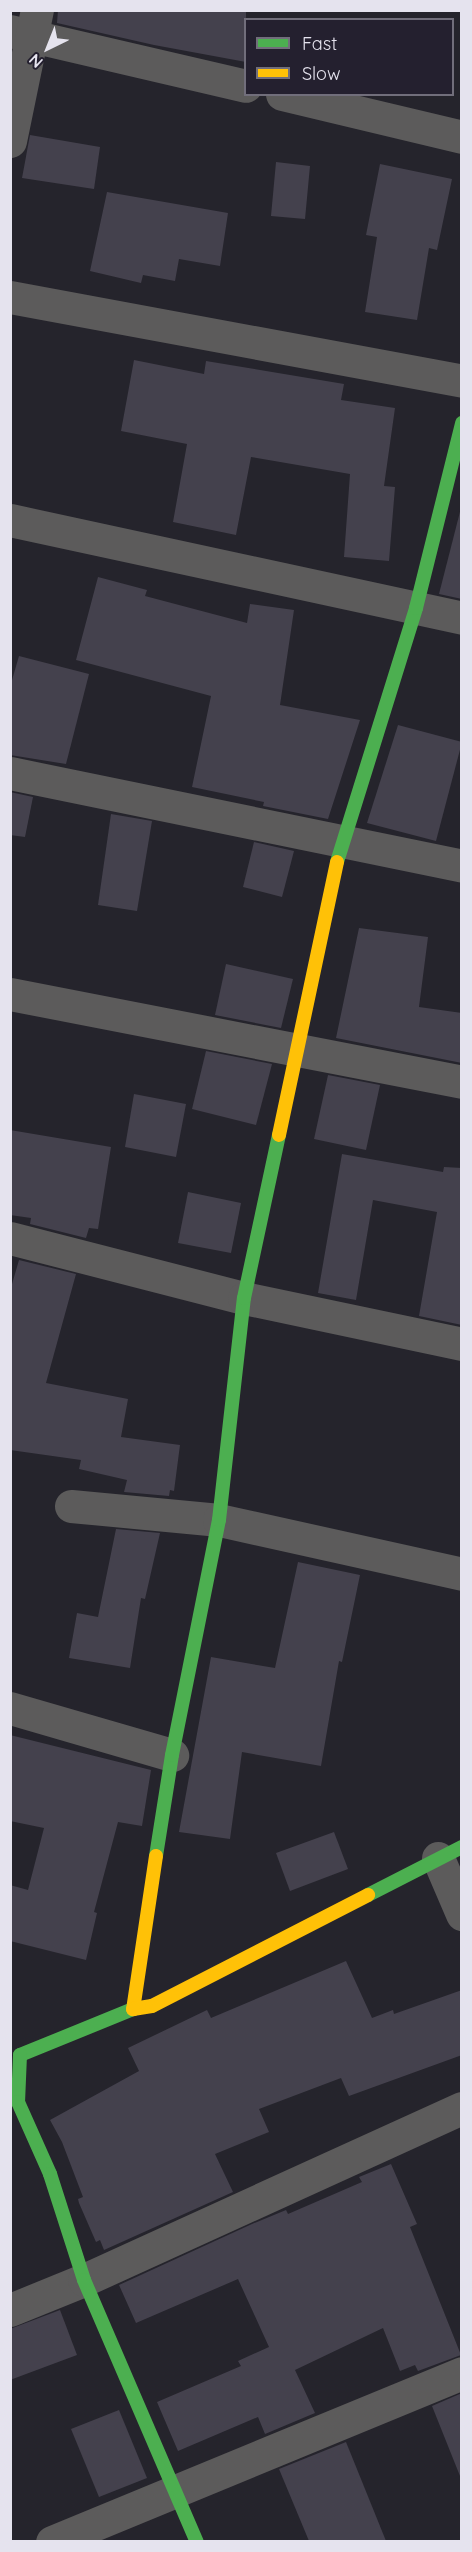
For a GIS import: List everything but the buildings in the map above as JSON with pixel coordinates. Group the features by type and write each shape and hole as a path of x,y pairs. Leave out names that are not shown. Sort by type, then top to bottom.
{"street":[{"path":"10,141 27,25 244,85"},
{"path":"290,96 462,137"},
{"path":"10,297 462,381"},
{"path":"133,2009 172,1755 219,1520 244,1298 341,841 416,608 462,423"},
{"path":"10,520 462,618"},
{"path":"10,774 462,866"},
{"path":"10,994 298,1052 462,1082"},
{"path":"10,1238 244,1298 462,1344"},
{"path":"71,1506 219,1520 462,1574"},
{"path":"10,1708 172,1755"},
{"path":"197,2541 84,2280 50,2174 18,2102 20,2055 133,2009 152,2006 450,1852 462,1914"},
{"path":"10,2310 84,2280 462,2109"},
{"path":"52,2541 462,2373"}],"traffic: fast":[{"path":"337,862 416,608 462,423"},
{"path":"156,1856 172,1755 219,1520 244,1298 279,1135"},
{"path":"368,1895 462,1847"},
{"path":"133,2009 20,2055 18,2102 50,2174 84,2280 197,2542"}],"traffic: slow":[{"path":"279,1135 337,862"},
{"path":"156,1856 133,2009 152,2006 368,1895"}]}
